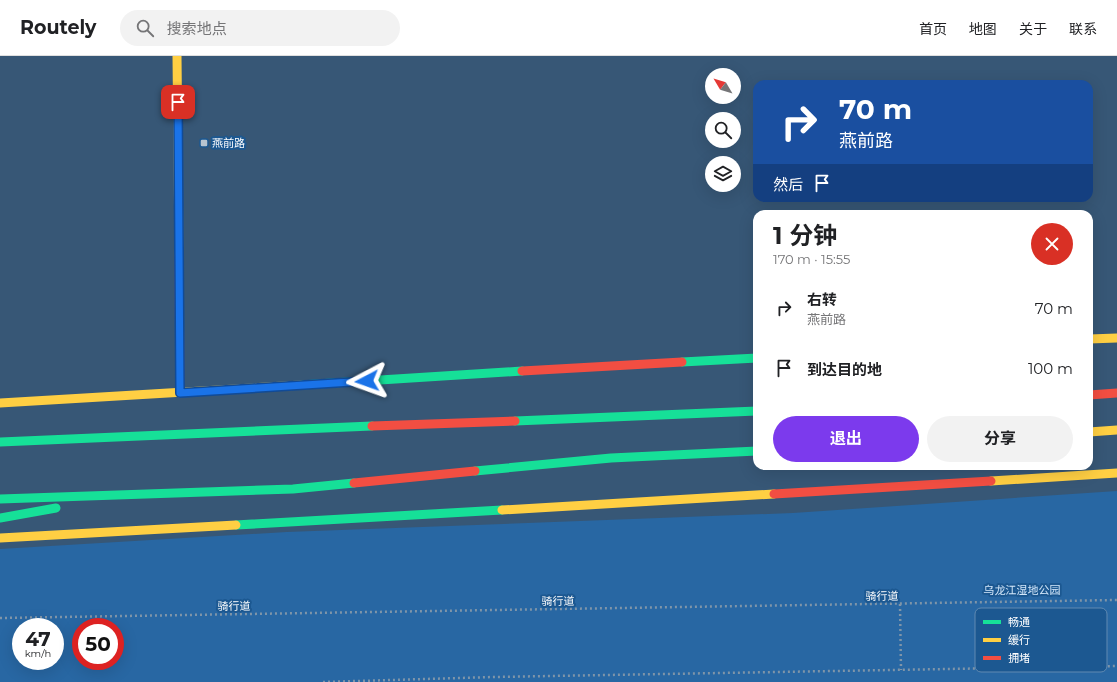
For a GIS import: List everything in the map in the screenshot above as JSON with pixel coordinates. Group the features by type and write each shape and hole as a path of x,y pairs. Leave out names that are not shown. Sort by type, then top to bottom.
{"main road":[{"path":"177,56 180,393"},
{"path":"1093,339 1117,338"},
{"path":"0,403 180,393 496,372 753,358"},
{"path":"1093,395 1117,394"},
{"path":"0,442 134,435 614,418 753,411"},
{"path":"1093,432 1117,430"},
{"path":"0,499 293,489 612,458 753,451"},
{"path":"0,538 733,497 1117,473"},
{"path":"0,518 131,495"}],"path":[{"name":"骑行道","path":"0,618 1117,600"},
{"path":"900,604 901,670"},
{"path":"1107,666 1117,666"},
{"path":"323,682 494,677 975,669"}],"green space":[{"name":"乌龙江湿地公园","path":"1117,491 1117,682 0,682 0,549 287,532 793,513"}],"traffic: fast":[{"path":"682,362 753,358"},
{"path":"301,385 522,371"},
{"path":"515,421 753,411"},
{"path":"0,442 372,426"},
{"path":"475,471 611,458 753,451"},
{"path":"0,499 293,489 354,483"},
{"path":"0,518 56,508"},
{"path":"236,525 502,510"}],"traffic: slow":[{"path":"177,56 179,255"},
{"path":"1093,339 1117,338"},
{"path":"0,403 301,385"},
{"path":"1093,432 1117,430"},
{"path":"991,481 1117,473"},
{"path":"502,510 774,494"},
{"path":"0,538 236,525"}],"traffic: jam":[{"path":"179,255 180,393"},
{"path":"522,371 682,362"},
{"path":"1093,395 1117,393"},
{"path":"372,426 515,421"},
{"path":"354,483 475,471"},
{"path":"774,494 991,481"}],"place":[{"name":"燕前路","path":"204,143"}],"route":[{"path":"178,102 180,393 367,381"}]}
